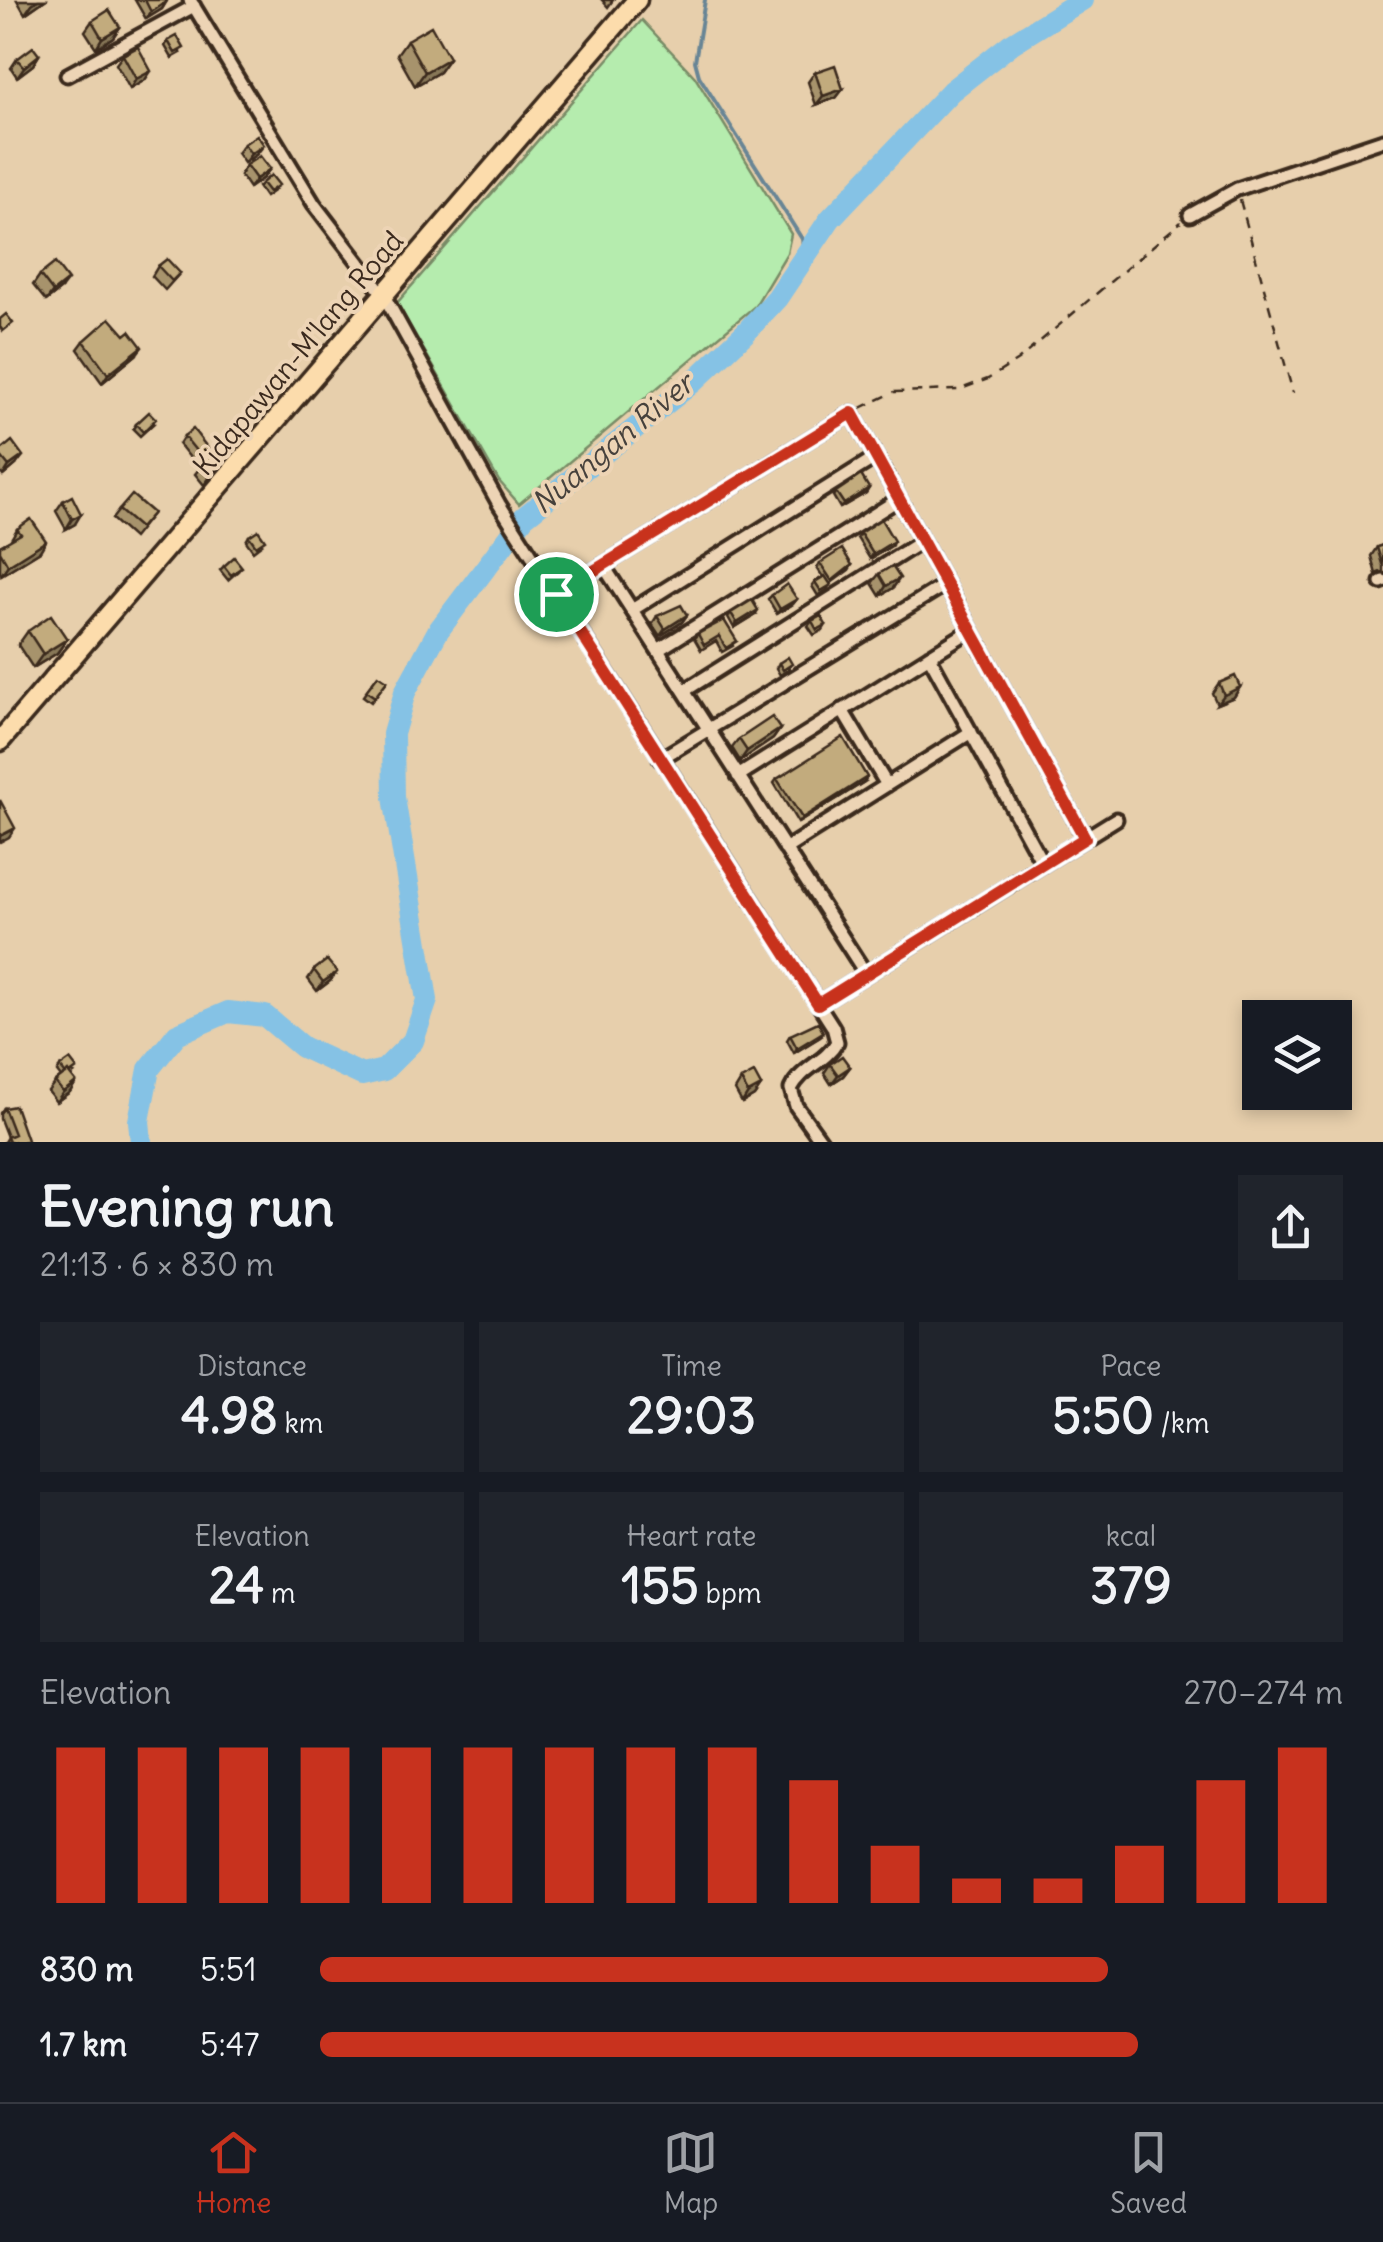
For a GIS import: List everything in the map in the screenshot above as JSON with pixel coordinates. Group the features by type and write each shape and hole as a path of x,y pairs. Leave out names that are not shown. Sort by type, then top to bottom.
{"main road":[{"name":"Kidapawan-M'lang Road","path":"0,741 636,0"}],"street":[{"path":"67,75 192,3 314,204 383,294 499,504 818,1004 837,1042 791,1089 796,1106 822,1142"},
{"path":"1190,215 1237,188 1383,140"},
{"path":"556,594 852,413 1085,838"},
{"path":"632,610 876,457"},
{"path":"658,650 899,500"},
{"path":"684,691 922,542"},
{"path":"603,565 866,974"},
{"path":"660,759 946,584"},
{"path":"738,776 971,630"},
{"path":"929,656 1043,864"},
{"path":"842,710 887,785"},
{"path":"785,849 970,732"},
{"path":"818,1004 1116,819"}],"path":[{"path":"1237,188 1293,392"},
{"path":"852,413 894,392 958,390 988,379 1018,360 1190,215"}],"green space":[{"path":"642,20 695,77 791,234 787,253 755,306 519,504 499,481 397,303"}],"building":[{"path":"145,0 167,0 167,1 151,12"},
{"path":"109,10 120,27 102,38 92,21"},
{"path":"431,26 449,58 425,72 407,40"},
{"path":"177,36 184,48 175,53 168,41"},
{"path":"33,47 39,55 24,67 17,59"},
{"path":"138,47 151,71 136,79 123,55"},
{"path":"835,65 843,89 823,96 815,72"},
{"path":"257,135 264,145 251,154 244,144"},
{"path":"260,156 270,169 256,179 246,165"},
{"path":"271,175 279,185 269,192 262,183"},
{"path":"167,259 180,273 172,281 158,266"},
{"path":"55,263 68,280 53,292 40,275"},
{"path":"6,314 13,323 3,331 0,319"},
{"path":"110,318 125,335 130,331 142,347 108,374 84,341"},
{"path":"149,412 156,419 143,432 136,424"},
{"path":"193,429 220,464 209,477 200,467 205,462 184,436"},
{"path":"12,441 23,456 9,466 0,451"},
{"path":"861,475 869,488 844,504 836,492"},
{"path":"132,495 153,513 140,528 119,510"},
{"path":"72,496 81,514 72,519 63,501"},
{"path":"31,519 46,541 8,565 0,546 21,534 17,529"},
{"path":"881,519 894,541 873,554 860,533"},
{"path":"258,530 265,540 256,546 249,536"},
{"path":"1383,545 1383,564 1382,564 1377,547"},
{"path":"842,549 852,565 832,581 820,563"},
{"path":"234,557 242,567 231,575 224,566"},
{"path":"892,566 900,578 886,586 879,574"},
{"path":"825,576 831,585 821,591 815,582"},
{"path":"787,584 797,599 780,609 772,595"},
{"path":"752,600 758,610 737,623 731,613"},
{"path":"681,605 687,615 665,629 657,616"},
{"path":"51,615 67,639 43,654 28,631"},
{"path":"821,616 826,625 817,630 812,621"},
{"path":"724,620 737,641 726,648 719,636 704,645 698,634"},
{"path":"788,657 792,664 783,670 779,663"},
{"path":"378,675 387,681 375,697 366,691"},
{"path":"1235,676 1240,687 1224,695 1219,683"},
{"path":"772,717 780,729 747,751 739,739"},
{"path":"843,737 867,777 802,818 777,779"},
{"path":"0,800 15,828 0,836"},
{"path":"327,960 337,972 323,982 314,970"},
{"path":"818,1022 823,1032 797,1048 790,1035"},
{"path":"842,1056 850,1067 838,1075 830,1064"},
{"path":"70,1060 77,1069 66,1074 60,1067"},
{"path":"68,1072 76,1082 63,1092 55,1082"},
{"path":"754,1073 761,1086 748,1093 741,1080"},
{"path":"15,1106 27,1140 22,1142 9,1142 7,1137 14,1134 4,1108"}],"waterway":[{"path":"705,0 695,61 699,76 802,239 804,253"},
{"name":"Nuangan River","path":"141,1142 139,1121 149,1069 177,1034 228,1012 265,1016 302,1047 362,1075 384,1070 413,1041 427,1000 394,797 393,734 405,692 438,631 524,517 692,383 745,333 777,298 830,219 951,91 1011,44 1082,0"}],"route":[{"path":"852,413 1085,838 818,1004 556,594 852,413"}]}
